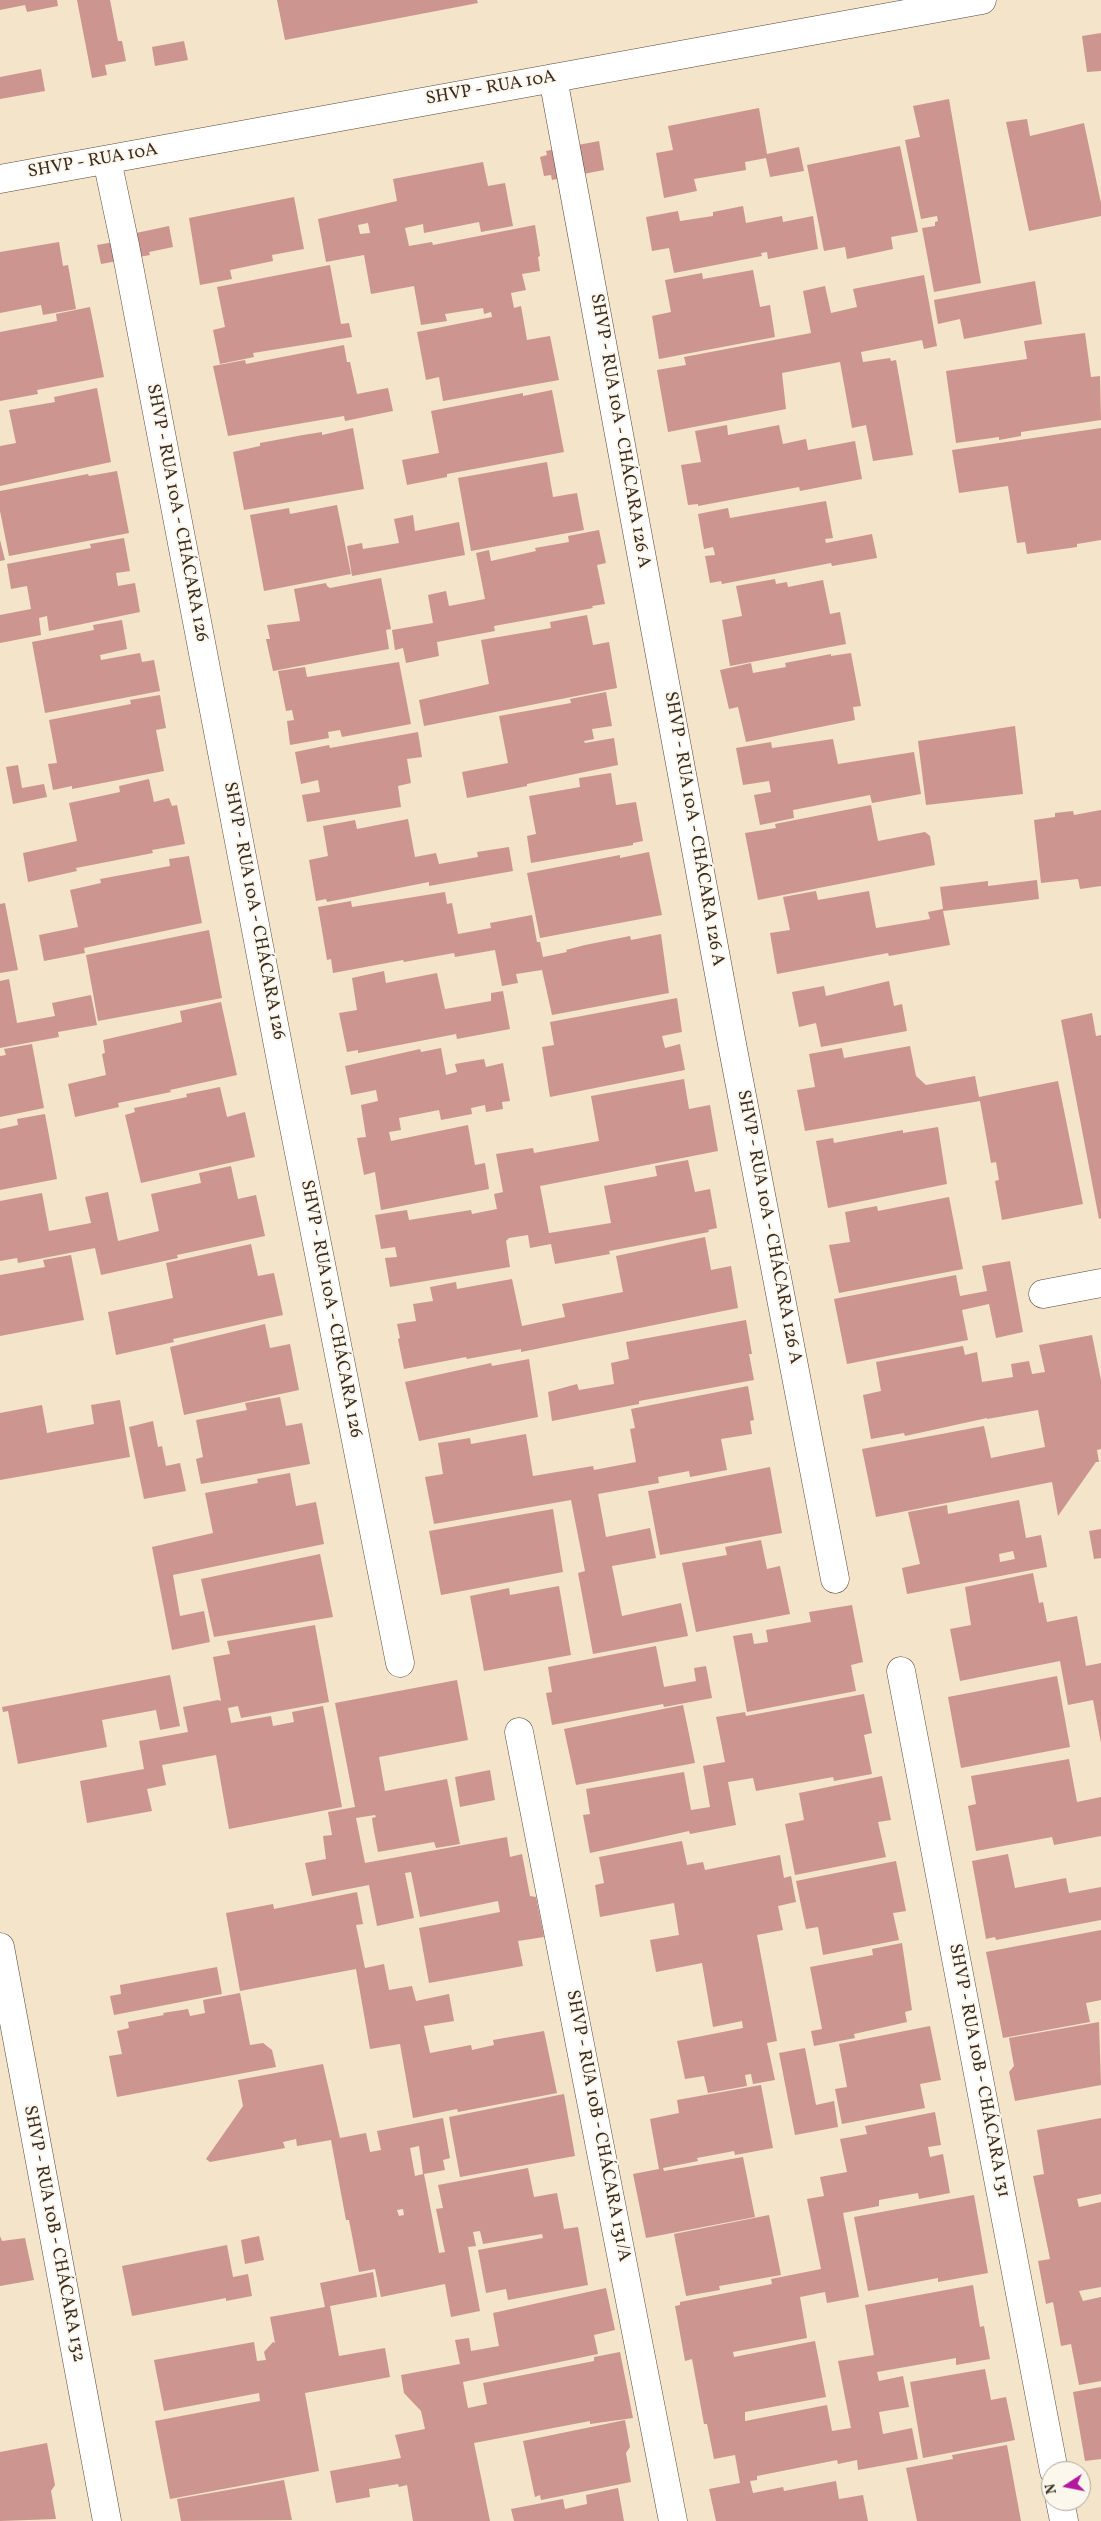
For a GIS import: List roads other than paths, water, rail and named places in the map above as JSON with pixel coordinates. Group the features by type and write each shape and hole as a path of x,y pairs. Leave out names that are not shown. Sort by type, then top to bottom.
{"street":[{"name":"SHVP - RUA 10A","path":"0,179 982,0"},
{"name":"SHVP - RUA 10A - CHÁCARA 126 A","path":"553,78 731,1034 835,1579"},
{"name":"SHVP - RUA 10A - CHÁCARA 126","path":"106,160 125,244 288,1097 400,1662"},
{"path":"1044,1294 1101,1283"},
{"name":"SHVP - RUA 10B - CHÁCARA 131","path":"901,1671 1052,2461"},
{"name":"SHVP - RUA 10B - CHÁCARA 131/A","path":"519,1732 673,2521"},
{"name":"SHVP - RUA 10B - CHÁCARA 132","path":"0,1947 107,2521"}]}
